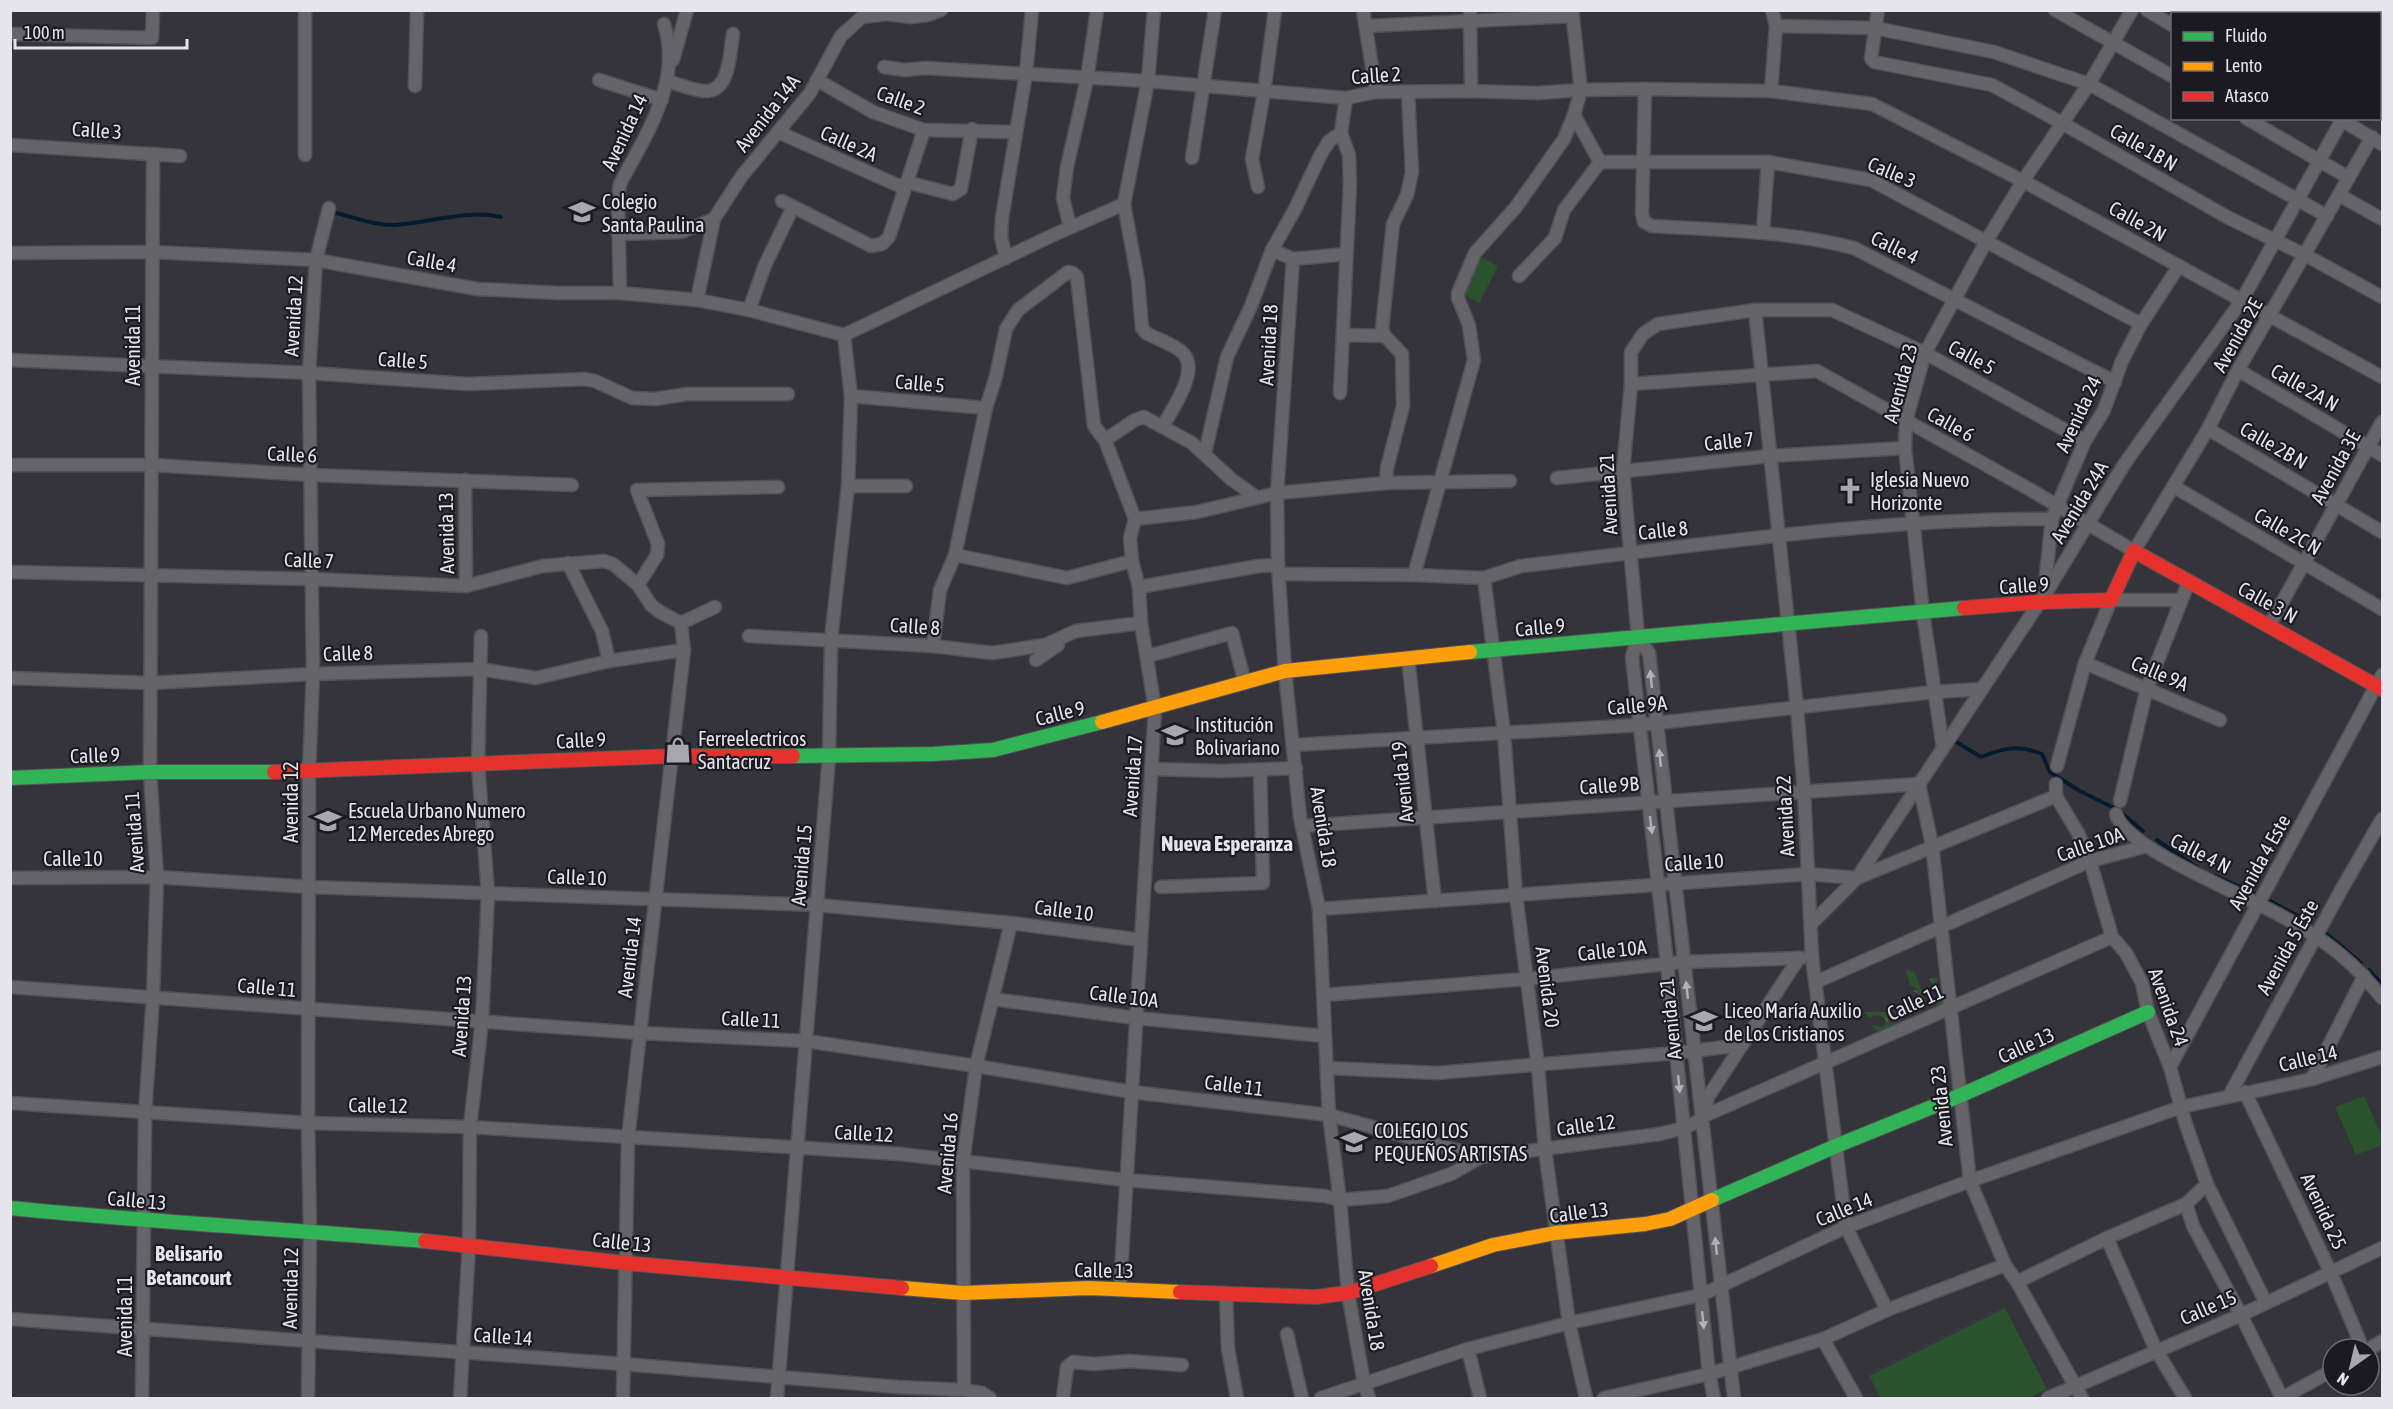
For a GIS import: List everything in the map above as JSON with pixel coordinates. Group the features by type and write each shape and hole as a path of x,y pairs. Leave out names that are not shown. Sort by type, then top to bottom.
{"street":[{"path":"10,34 152,38 153,10"},
{"path":"305,10 305,155"},
{"path":"415,86 417,10"},
{"path":"687,10 668,75 707,92 717,89 722,84 725,75 733,34"},
{"name":"Avenida 14A","path":"714,219 741,177 810,93 841,36 862,18 886,14 911,17 928,15 941,10"},
{"path":"1006,258 1001,237 1002,218 1026,73 1032,10"},
{"path":"1070,227 1063,198 1067,167 1087,79 1097,10"},
{"path":"1154,10 1148,81 1124,204 1138,281 1142,328 1146,333 1183,353 1189,364 1189,375 1163,426"},
{"path":"1192,158 1215,10"},
{"path":"1258,187 1252,159 1275,10"},
{"path":"1363,10 1376,92"},
{"path":"1771,91 1776,26 1772,10"},
{"path":"1875,28 1878,10"},
{"path":"2055,10 2171,75"},
{"name":"Avenida 23","path":"1943,748 1923,613 1905,448 1906,421 1924,353 1987,240 2023,181 2090,84 2132,10"},
{"path":"2147,10 2171,24"},
{"path":"1367,26 1470,16 1572,13 1581,90 1574,116 1564,139 1516,207 1475,253 1458,293 1469,325 1474,360 1414,574"},
{"path":"1470,16 1471,91"},
{"name":"Avenida 14","path":"620,293 618,200 620,184 662,100 668,75 668,35 664,24"},
{"path":"1776,26 1875,28 1994,52 2090,84 2327,216"},
{"name":"Calle 1B N","path":"1875,28 1871,58 1874,62 1992,85 2227,217 2305,255 2382,297"},
{"name":"Calle 2","path":"884,67 905,70 925,68 1148,81 1346,98 1376,92 1527,93 1645,89 1771,91 1872,104"},
{"path":"599,80 662,100"},
{"name":"Calle 2","path":"817,80 873,112 924,130 972,129 1016,132"},
{"path":"1643,160 1645,89"},
{"path":"1386,483 1387,468 1403,406 1402,354 1385,336 1382,328 1393,224 1407,195 1412,172 1408,92"},
{"path":"1340,393 1349,155 1341,133 1346,98"},
{"name":"Calle 2N","path":"1872,104 2023,181 2382,378"},
{"path":"1519,276 1555,238 1564,210 1600,162 1574,116"},
{"path":"2249,120 2349,178"},
{"name":"Avenida 24A","path":"1811,924 1857,878 2044,597 2125,463 2242,300 2299,200 2340,120"},
{"path":"2343,120 2377,141"},
{"name":"Calle 2A","path":"778,132 905,185 953,194 961,189 972,129"},
{"path":"750,310 787,204 871,246 882,244 889,237 924,130"},
{"path":"1205,453 1227,357 1251,306 1272,250 1320,156 1329,141 1341,133"},
{"name":"Avenida 2E","path":"2134,550 2208,429 2238,370 2349,178 2377,141"},
{"name":"Calle 3","path":"10,145 180,156"},
{"name":"Avenida 11","path":"142,1398 146,1113 157,877 150,772 153,154"},
{"name":"Calle 3","path":"1600,162 1643,160 1768,162 1871,180 2141,324"},
{"name":"Calle 4","path":"1643,160 1642,214 1644,222 1652,226 1764,232 1826,241 1854,248 2115,382"},
{"path":"1764,232 1768,162"},
{"path":"2339,195 2382,219"},
{"path":"844,335 1070,227 1124,204"},
{"name":"Avenida 12","path":"308,1398 309,772 313,674 309,373 316,261 328,208"},
{"path":"618,234 681,232 714,219"},
{"path":"697,300 714,219"},
{"path":"1272,250 1293,259 1346,254"},
{"name":"Calle 4","path":"10,253 152,252 316,261 477,289 620,293 697,300 750,310 844,335"},
{"name":"Avenida 18","path":"1293,259 1277,493 1285,671 1303,826 1319,909 1329,1116 1340,1200 1348,1293 1364,1383 1369,1398"},
{"name":"Avenida 24","path":"2044,597 2052,519 2085,441 2104,410 2122,361 2141,324 2179,266"},
{"name":"Avenida 17","path":"986,408 996,376 1005,329 1018,310 1068,272 1073,273 1077,277 1094,426 1105,440 1135,519 1130,538 1132,561 1139,587 1141,623 1155,709 1120,1289"},
{"name":"Calle 5","path":"1658,324 1755,310 1832,310 1924,353 2085,441"},
{"name":"Avenida 22","path":"1755,310 1797,708 1804,791 1812,957 1846,1227 1887,1310"},
{"name":"Avenida 21","path":"1658,324 1643,334 1631,352 1631,384 1623,471 1638,638 1632,657 1667,963 1709,1374 1714,1398"},
{"name":"Avenida 15","path":"777,1398 829,756 831,640 848,486 851,396 844,335"},
{"path":"1343,335 1385,336"},
{"name":"Calle 5","path":"10,360 309,373 468,384 585,380 595,381 632,399 655,399 687,394 788,394"},
{"name":"Calle 2A N","path":"2238,370 2382,455"},
{"name":"Calle 6","path":"1631,384 1817,371 2134,550"},
{"name":"Calle 5","path":"851,396 986,408"},
{"path":"933,646 940,590 955,555 986,408"},
{"path":"1105,440 1135,420 1144,417 1163,426 1205,453 1231,479 1256,497"},
{"name":"Avenida 3E","path":"2269,626 2382,422"},
{"name":"Calle 2B N","path":"2208,429 2382,531"},
{"name":"Calle 7","path":"1557,478 1770,456 1905,448"},
{"name":"Calle 6","path":"10,465 152,465 310,475 572,485"},
{"name":"Avenida 13","path":"465,480 466,586"},
{"path":"1135,519 1197,512 1277,493 1386,483 1510,481"},
{"path":"848,486 906,486"},
{"name":"Calle 2C N","path":"2173,486 2382,609"},
{"path":"715,607 681,623 651,606 638,585 657,555 658,544 637,490 778,487"},
{"name":"Calle 8","path":"1139,587 1259,566 1279,570 1484,578 1521,566 1780,537 1914,524 2052,519"},
{"path":"2057,766 2085,663 2134,550"},
{"name":"Calle 3 N","path":"2134,550 2269,626 2381,683"},
{"path":"955,555 1067,578 1132,561"},
{"name":"Calle 7","path":"10,573 311,579 466,586 543,566 604,561 613,564 638,585"},
{"path":"568,563 602,631 609,661"},
{"name":"Avenida 20","path":"1484,578 1504,733 1516,895 1538,1066 1545,1150 1569,1323 1586,1398"},
{"path":"2120,801 2147,688 2189,581"},
{"name":"Calle 9","path":"10,778 150,772 309,772 672,756 829,756 933,754 993,750 1155,709 1285,671 1789,623 1923,613 2044,597 2181,600"},
{"name":"Avenida 14","path":"623,1398 628,1138 684,650 681,623"},
{"name":"Calle 8","path":"749,636 933,646 992,653 1045,645 1076,631 1141,623"},
{"name":"Calle 8","path":"1036,660 1076,631"},
{"path":"1148,656 1232,633 1245,683"},
{"name":"Avenida 13","path":"460,1398 469,1245 470,1127 482,1022 488,893 478,764 481,636"},
{"name":"Avenida 21","path":"1638,638 1649,653 1734,1398"},
{"name":"Calle 8","path":"10,678 150,683 313,674 480,669 536,678 609,661 684,650"},
{"name":"Avenida 19","path":"1408,658 1435,901"},
{"name":"Calle 9A","path":"2085,663 2220,720"},
{"name":"Avenida 4 Este","path":"2170,1067 2381,683"},
{"name":"Calle 9A","path":"1294,746 1656,724 1934,692 1982,689"},
{"path":"1152,769 1222,771 1296,768"},
{"path":"1161,887 1263,883 1260,770"},
{"name":"Avenida 23","path":"1919,784 1932,845 1970,1181 2005,1265 2017,1282 2082,1398"},
{"name":"Calle 9B","path":"1303,826 1919,784"},
{"name":"Avenida 24","path":"2056,790 2090,861 2112,938 2126,953 2142,983 2148,1012 2170,1067 2181,1107 2208,1184 2266,1303"},
{"name":"Calle 10","path":"1319,909 1808,874 1857,878 2056,790"},
{"path":"2116,814 2119,822 2147,846"},
{"name":"Avenida 5 Este","path":"2229,1095 2382,819"},
{"name":"Calle 4 N","path":"2147,846 2316,936 2364,976 2382,998"},
{"name":"Calle 10A","path":"1816,982 2090,861 2147,846"},
{"name":"Calle 10","path":"10,878 157,877 310,887 817,905 1011,923 1141,940"},
{"name":"Avenida 16","path":"964,1390 963,1162 976,1066 1011,923"},
{"name":"Calle 11","path":"1703,1117 2112,938"},
{"path":"1703,1117 1708,1097 1799,958 1812,957"},
{"name":"Calle 10A","path":"1323,995 1527,979 1667,963 1799,958"},
{"path":"2312,1079 2364,976"},
{"name":"Calle 11","path":"10,987 639,1033 806,1041 1132,1092 1329,1116 1481,1157"},
{"name":"Calle 10A","path":"992,999 1136,1018 1324,1036"},
{"name":"Calle 13","path":"10,1208 143,1221 310,1230 625,1263 963,1293 1089,1288 1315,1297 1348,1293 1493,1245 1556,1233 1645,1224 1670,1219 1836,1146 1959,1096 2148,1012"},
{"path":"1327,1068 1437,1072 1538,1066 1742,1045"},
{"name":"Calle 14","path":"1321,1398 1468,1349 1569,1323 1701,1295 1846,1227 2181,1107 2312,1079 2382,1057"},
{"name":"Avenida 25","path":"2245,1092 2331,1273 2358,1337"},
{"name":"Calle 12","path":"10,1103 308,1123 470,1127 900,1154 1126,1180 1340,1200 1388,1196 1451,1174 1481,1157 1660,1134 1684,1127 1703,1117"},
{"path":"2017,1282 2107,1238 2186,1204 2208,1184"},
{"path":"2186,1204 2193,1226 2282,1398 2321,1377"},
{"path":"2107,1238 2156,1350 2185,1398"},
{"name":"Calle 15","path":"2048,1398 2156,1350 2241,1316 2382,1248"},
{"path":"1604,1398 1709,1374 1823,1339 1887,1310 2005,1265"},
{"path":"1226,1293 1228,1349 1237,1398"},
{"name":"Calle 14","path":"10,1319 144,1327 964,1390 982,1393 990,1398"},
{"path":"1287,1334 1302,1398"},
{"path":"1823,1339 1856,1398"},
{"path":"1468,1349 1480,1398"},
{"path":"1063,1398 1067,1367 1073,1362 1094,1364 1129,1361 1182,1365"}],"green space":[{"path":"1479,256 1498,266 1479,303 1460,293"},
{"path":"1906,969 1915,973 1925,1000 1918,1001 1915,997 1918,993 1911,991 1919,990 1910,985"},
{"path":"1938,977 1937,982 1947,1006 1937,1010 1936,988 1928,979"},
{"path":"1864,1012 1886,1012 1890,1023 1897,1022 1898,1025 1883,1035 1871,1025 1882,1027 1886,1024 1884,1017 1877,1015 1869,1018"},
{"path":"2364,1096 2382,1137 2382,1145 2356,1155 2335,1107"},
{"path":"2005,1308 2047,1389 2028,1398 1881,1398 1869,1376"}],"waterway":[{"path":"331,212 387,225 408,224 461,215 501,217"},
{"path":"1953,740 1981,757 2011,748 2026,749 2042,754 2050,772 2078,790 2118,810 2143,831"},
{"path":"2157,840 2198,868"},
{"path":"2216,876 2256,894"},
{"path":"2270,901 2309,922"},
{"path":"2327,934 2361,963"},
{"path":"2369,970 2382,984"}],"traffic: fast":[{"path":"1470,652 1964,608"},
{"path":"793,756 933,754 993,750 1102,722"},
{"path":"10,778 150,772 274,772"},
{"path":"1712,1200 1959,1096 2148,1012"},
{"path":"10,1208 425,1241"}],"traffic: slow":[{"path":"1102,722 1285,671 1470,652"},
{"path":"1431,1266 1493,1245 1555,1233 1645,1224 1670,1219 1712,1200"},
{"path":"902,1288 963,1293 1089,1288 1180,1292"}],"traffic: jam":[{"path":"1964,608 2040,602 2111,600 2134,551 2382,689"},
{"path":"274,772 672,756 793,756"},
{"path":"425,1241 625,1263 902,1288"},
{"path":"1180,1292 1315,1297 1348,1293 1431,1266"}],"place":[{"name":"Colegio Santa Paulina","path":"582,212"},
{"name":"Iglesia Nuevo Horizonte","path":"1850,491"},
{"name":"Institución Bolivariano","path":"1175,735"},
{"name":"Ferreelectricos Santacruz","path":"678,750"},
{"name":"Escuela Urbano Numero 12 Mercedes Abrego","path":"328,821"},
{"name":"Liceo María Auxilio de Los Cristianos","path":"1704,1021"},
{"name":"COLEGIO LOS PEQUEÑOS ARTISTAS","path":"1354,1142"}],"district":[{"name":"Nueva Esperanza","path":"1227,843"},
{"name":"Belisario Betancourt","path":"189,1265"}]}
